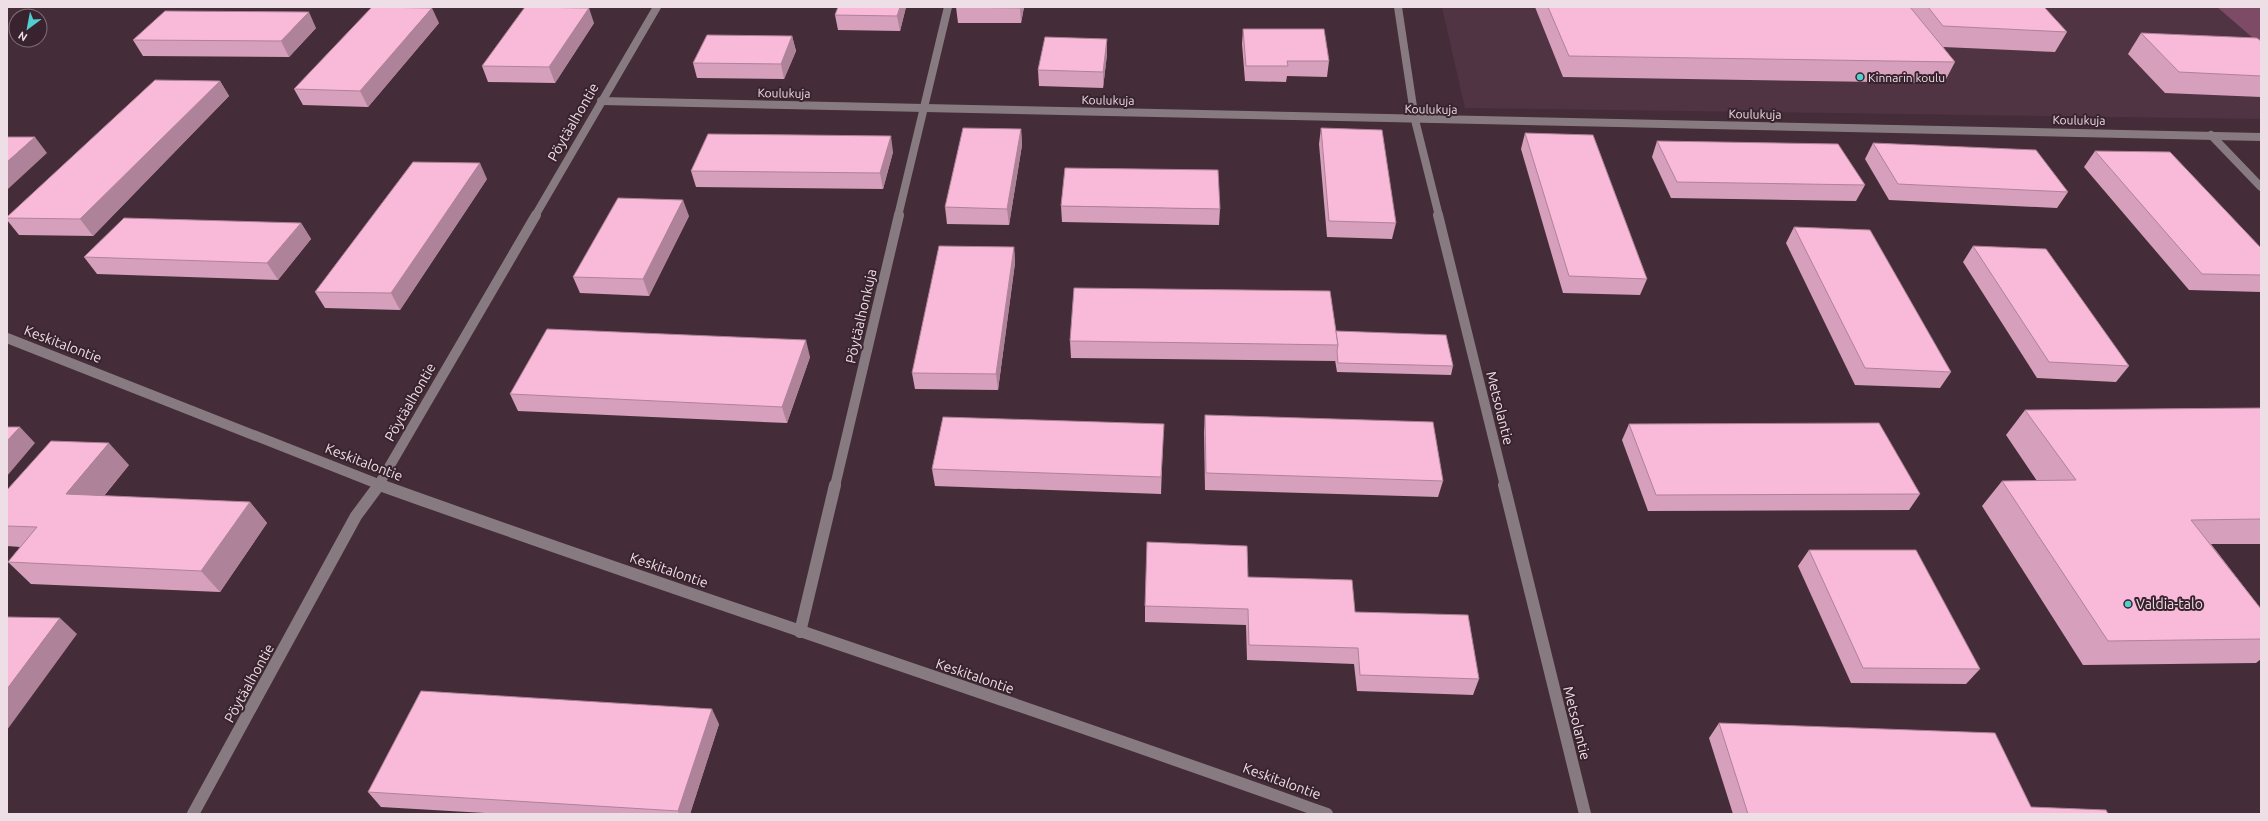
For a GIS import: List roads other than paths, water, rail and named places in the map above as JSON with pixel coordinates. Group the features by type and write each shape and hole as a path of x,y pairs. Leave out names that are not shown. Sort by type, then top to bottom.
{"street":[{"name":"Pöytäalhontie","path":"193,814 356,516 379,484 657,7"},
{"name":"Pöytäalhonkuja","path":"800,632 948,7"},
{"name":"Metsolantie","path":"1398,7 1415,120 1585,814"},
{"name":"Koulukuja","path":"601,101 1415,120 2261,136"},
{"path":"2211,135 2261,187"},
{"name":"Keskitalontie","path":"7,338 379,484 800,632 1224,776 1328,814"}],"place":[{"name":"Kinnarin koulu","path":"1860,77"},
{"name":"Valdia-talo","path":"2128,604"}]}
